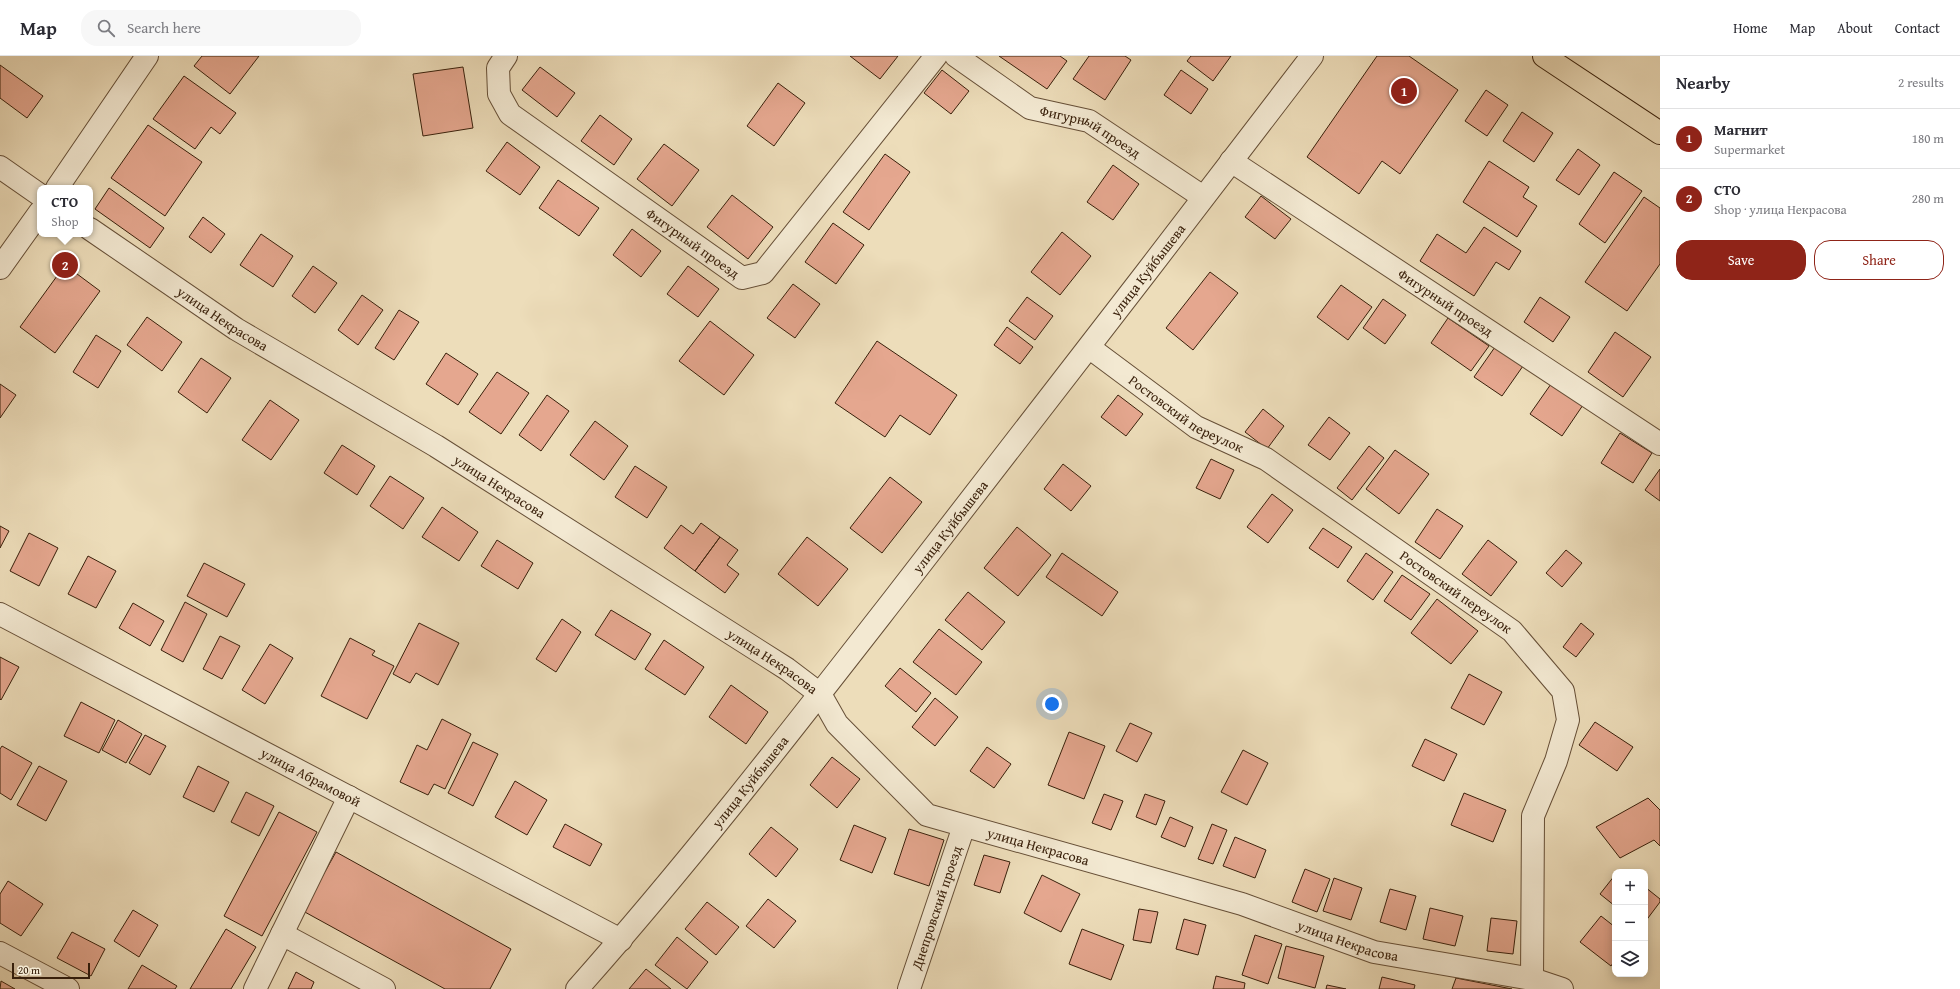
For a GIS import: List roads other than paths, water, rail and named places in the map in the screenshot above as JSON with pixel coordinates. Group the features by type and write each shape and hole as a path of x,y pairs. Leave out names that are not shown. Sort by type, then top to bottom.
{"main road":[{"path":"1544,56 1660,133"}],"street":[{"path":"59,185 147,56"},
{"name":"Фигурный проезд","path":"506,56 498,68 499,94 510,114 742,278 763,273 936,56"},
{"name":"Фигурный проезд","path":"956,56 1030,108 1089,121 1203,196"},
{"name":"улица Куйбышева","path":"577,989 621,940 820,694 1090,348 1203,196 1231,162 1312,56"},
{"name":"Фигурный проезд","path":"1231,162 1660,444"},
{"path":"0,168 37,193"},
{"path":"0,268 37,216"},
{"name":"улица Некрасова","path":"93,231 236,329 436,446 787,669 820,694 837,724 927,815 1242,904 1374,952 1532,979 1562,989"},
{"name":"Ростовский переулок","path":"1090,348 1196,427 1266,459 1512,631 1563,691 1568,720 1556,761 1533,816 1532,979"},
{"name":"улица Абрамовой","path":"0,614 621,940"},
{"path":"255,989 349,797"},
{"name":"Днепровский проезд","path":"909,989 964,826"},
{"path":"282,934 384,989"},
{"path":"0,953 68,989"}],"place":[{"name":"Магнит","path":"1404,91"},
{"name":"СТО","path":"65,265"}]}
